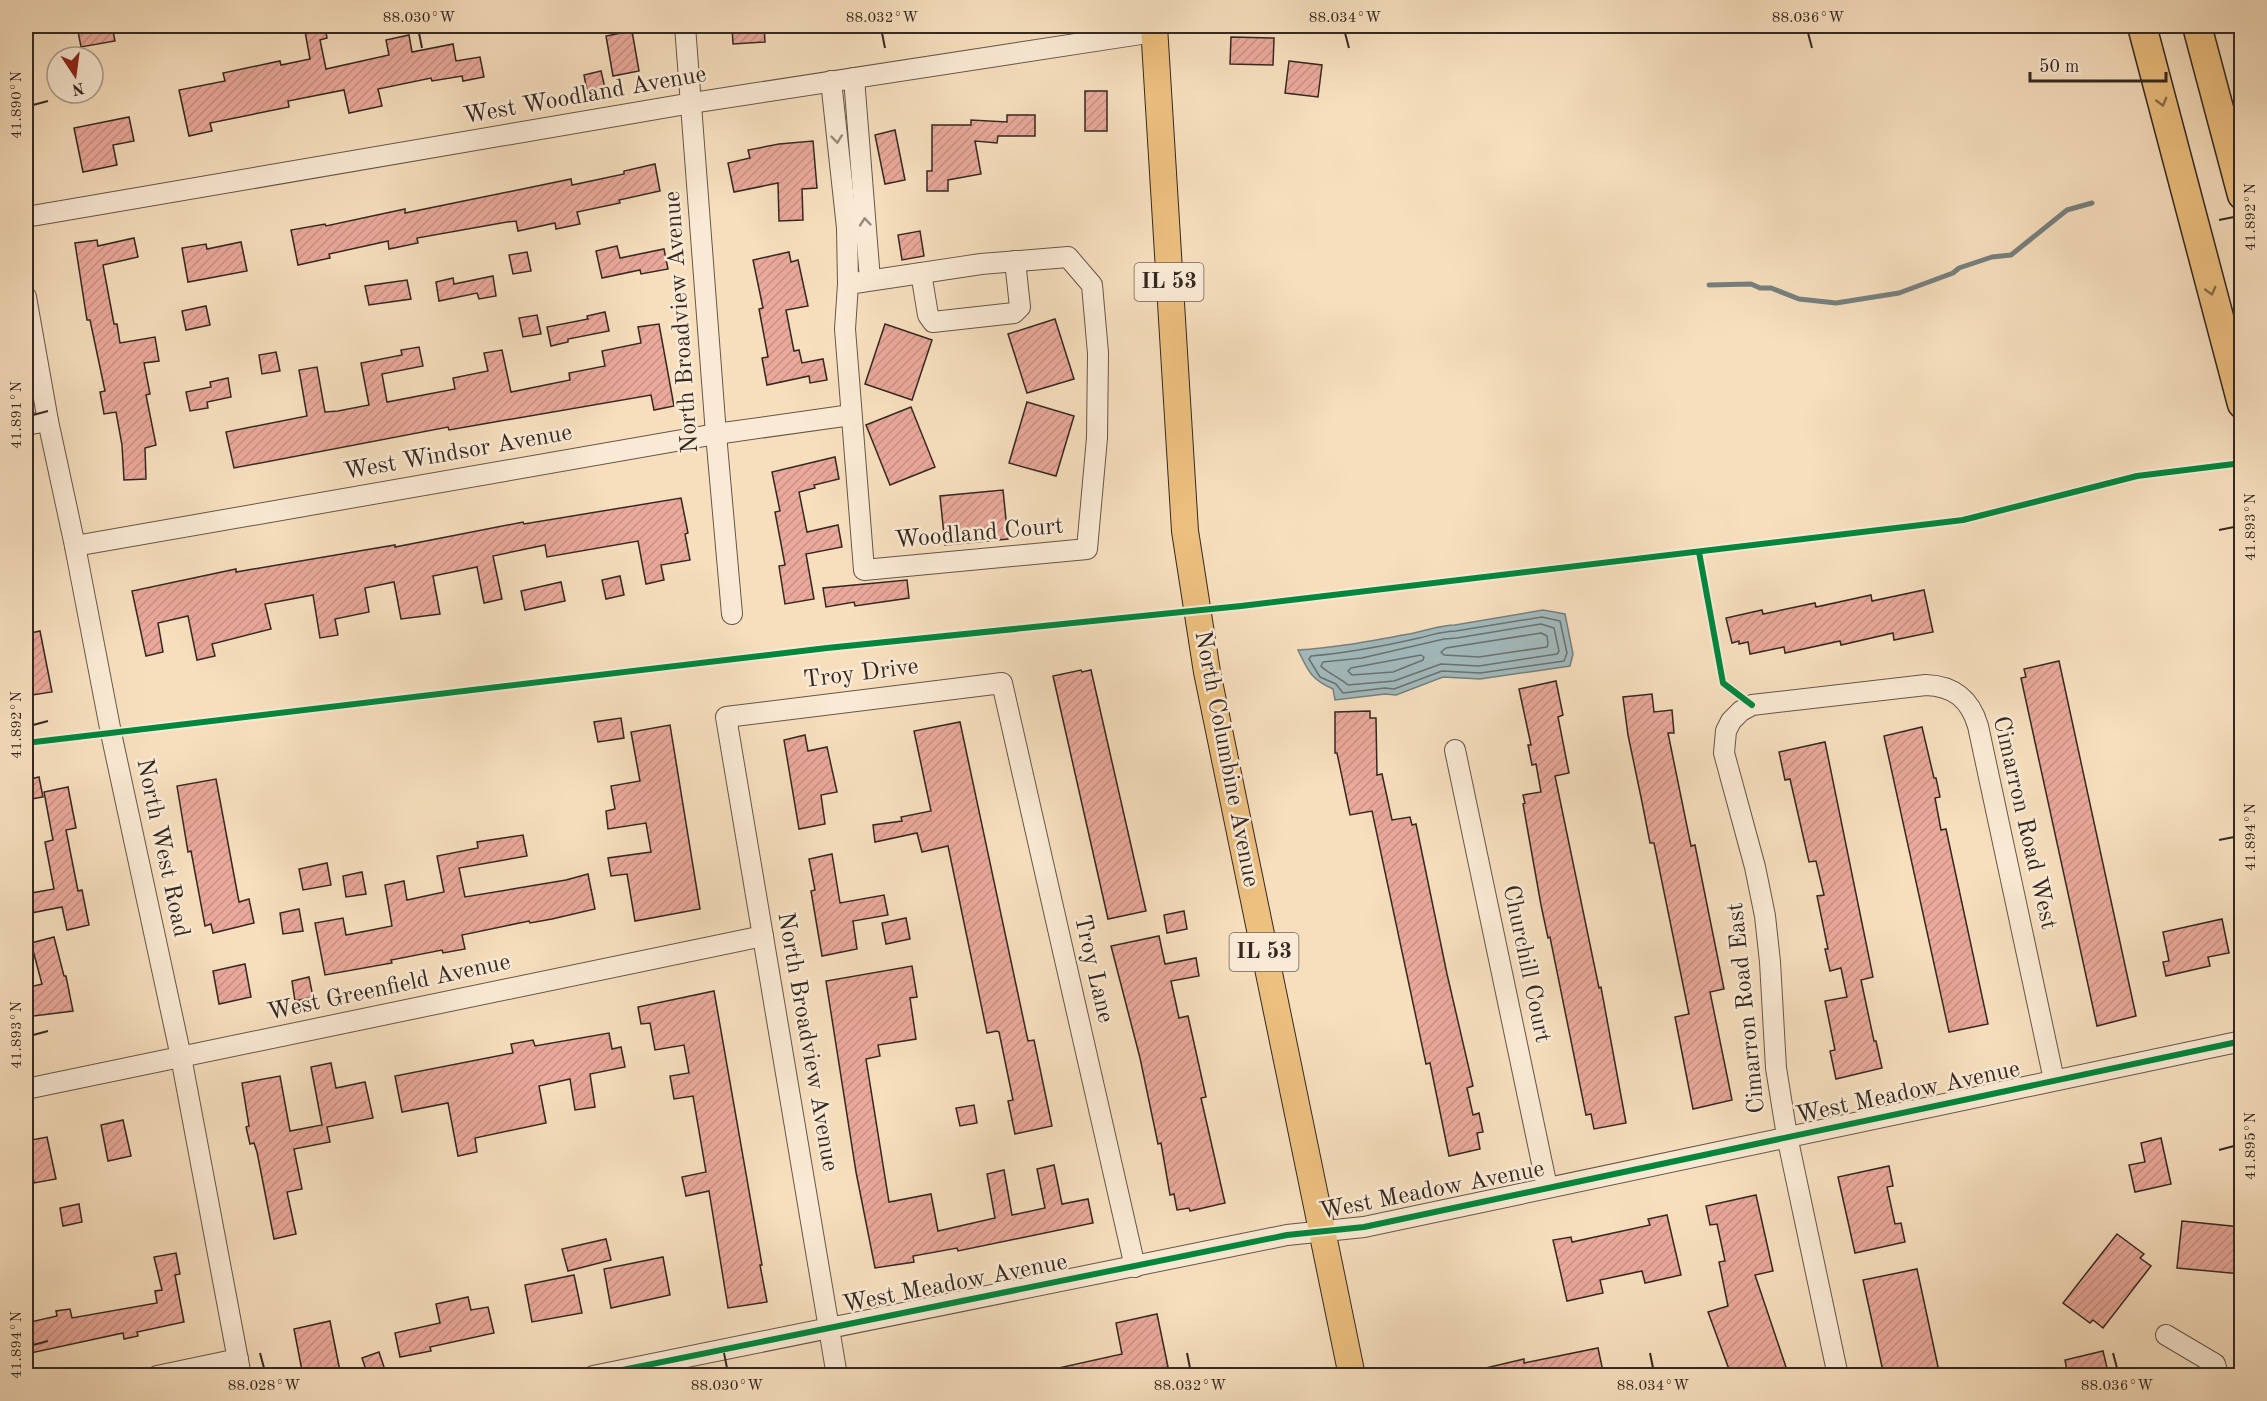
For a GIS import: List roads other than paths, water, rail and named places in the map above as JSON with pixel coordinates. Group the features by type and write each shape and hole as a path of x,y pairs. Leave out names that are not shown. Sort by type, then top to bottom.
{"highway":[{"path":"2142,26 2241,404"},
{"path":"2198,26 2241,195"}],"main road":[{"name":"North Columbine Avenue","path":"1154,29 1185,531 1207,672 1352,1376"}],"street":[{"name":"North Broadview Avenue","path":"686,26 716,434 732,614"},
{"name":"West Woodland Avenue","path":"26,217 692,103 1154,29"},
{"path":"854,78 870,280"},
{"path":"831,81 847,228 848,284"},
{"name":"Woodland Court","path":"1068,257 1092,285 1098,353 1097,438 1087,549 864,570 845,330 848,284 870,280 1016,261 1068,257"},
{"path":"921,273 928,315 933,322 1014,313 1020,307 1016,261"},
{"name":"North West Road","path":"26,297 48,422 75,546 111,733 181,1057 240,1367"},
{"name":"West Windsor Avenue","path":"75,546 716,434 851,415"},
{"path":"26,425 48,422"},
{"name":"Troy Drive","path":"726,717 1002,683"},
{"name":"Troy Lane","path":"1002,683 1135,1267"},
{"name":"Cimarron Road West","path":"1811,699 1938,685 1959,694 1972,709 1978,726 2054,1080"},
{"name":"Cimarron Road East","path":"1811,699 1752,705 1741,711 1731,721 1726,731 1724,753 1755,867 1765,916 1776,1068 1787,1136 1838,1376"},
{"name":"North Broadview Avenue","path":"726,717 837,1376"},
{"name":"Churchill Court","path":"1455,750 1547,1187"},
{"name":"West Greenfield Avenue","path":"26,1089 763,936"},
{"name":"West Meadow Avenue","path":"593,1376 1287,1235 1364,1227 2241,1041"},
{"path":"2166,1335 2216,1364 2218,1376"},
{"path":"157,1376 240,1367"}],"water":[{"path":"1543,610 1565,614 1573,654 1570,666 1480,679 1443,677 1396,695 1385,694 1335,700 1333,689 1311,674 1298,650 1356,643"}],"waterway":[{"path":"1709,285 1751,284 1760,288 1771,288 1799,299 1836,303 1899,293 1953,273 1959,268 1992,257 2011,255 2067,210 2092,203"}]}
